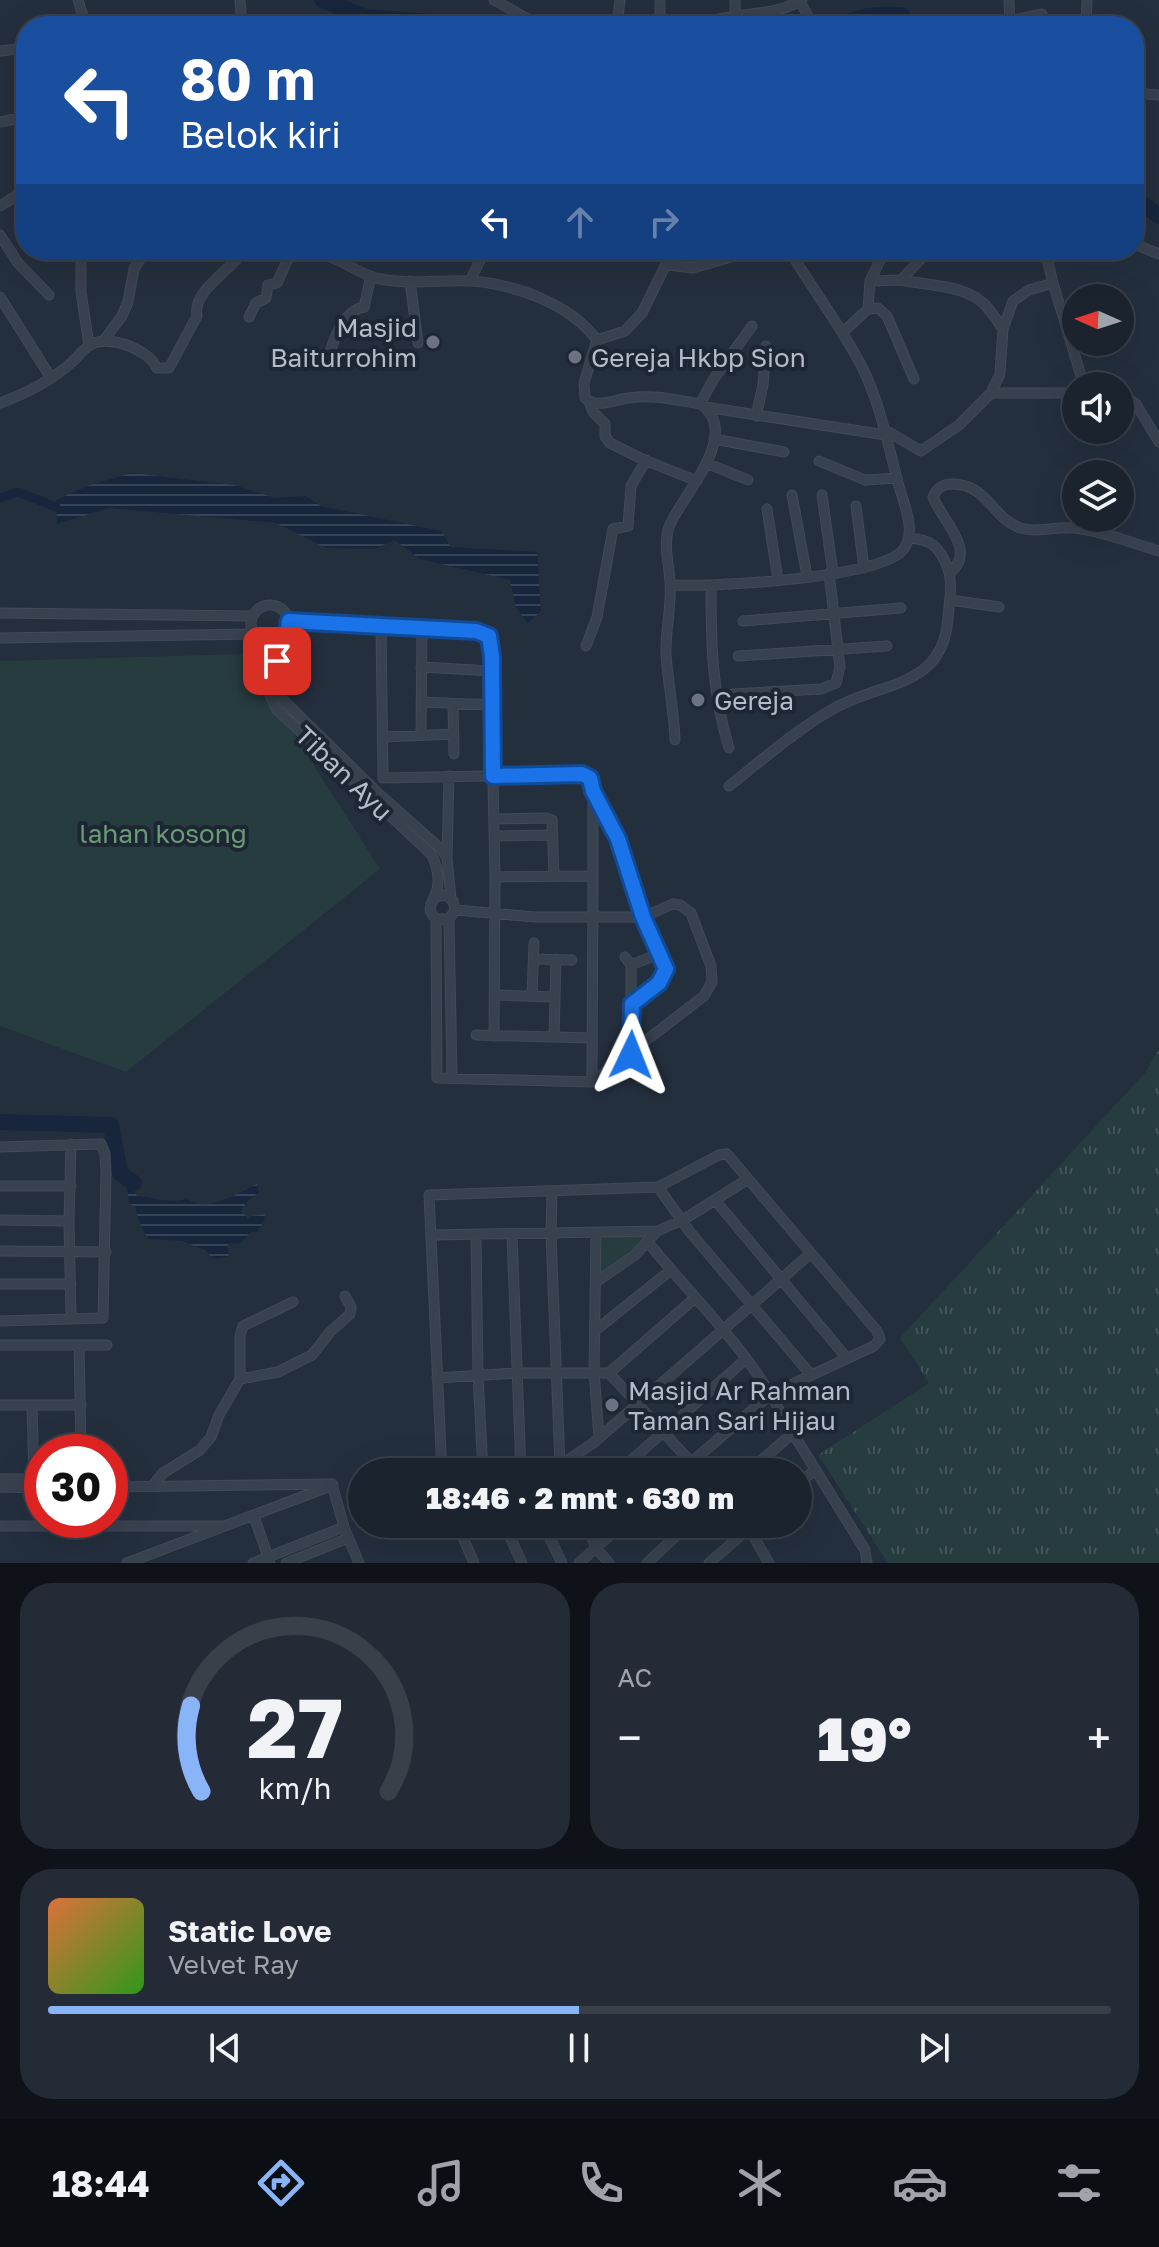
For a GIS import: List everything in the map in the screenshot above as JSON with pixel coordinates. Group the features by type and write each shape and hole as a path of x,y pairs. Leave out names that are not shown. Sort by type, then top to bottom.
{"street":[{"path":"494,0 522,16"},
{"path":"754,16 801,1"},
{"path":"1036,16 1042,14"},
{"path":"0,235 16,260"},
{"path":"16,260 49,295"},
{"path":"81,260 81,292 89,345"},
{"path":"0,403 22,395 51,378 89,345 104,340 122,316 134,269 140,260"},
{"path":"104,340 147,356 157,368 169,368 197,316 197,308 204,294 235,260"},
{"path":"249,317 256,303 266,298 268,285 277,283 287,260"},
{"path":"346,260 371,276 410,281 470,281 532,295 560,307 585,325 597,340"},
{"path":"470,281 480,260"},
{"path":"597,340 618,335 631,326 642,313 669,260"},
{"path":"667,265 693,268 721,260"},
{"path":"670,585 711,587 864,568 890,560 901,552 909,538 886,433 864,371 797,260"},
{"path":"868,309 870,281 880,260"},
{"path":"901,280 920,260"},
{"path":"1049,260 1053,283 1080,372"},
{"path":"326,365 346,317 353,310 364,307 371,276"},
{"path":"870,281 901,280 974,296 1003,329"},
{"path":"410,281 418,343"},
{"path":"589,402 601,404 656,395 756,416 886,433 921,451 959,425 991,393 1001,365 1003,329 1013,301 1019,295 1053,283"},
{"path":"0,297 51,378"},
{"path":"843,332 868,309 878,308 887,316 914,379"},
{"path":"702,406 713,380 752,326"},
{"path":"597,340 584,383 585,398 605,424 608,441 697,481"},
{"path":"756,416 763,385 766,346"},
{"path":"991,393 1062,393"},
{"path":"1134,403 1159,442"},
{"path":"675,740 666,655 670,585 666,545 674,518 697,481 714,439 714,419 702,406"},
{"path":"714,439 784,452"},
{"path":"586,646 597,617 613,529 628,526 631,486 646,460"},
{"path":"819,461 865,480 897,478"},
{"path":"706,463 748,480"},
{"path":"949,573 956,568 960,554 954,528 933,497 937,489 952,484 965,485 982,494 1018,527 1033,530 1075,528 1159,551"},
{"path":"792,495 807,576"},
{"path":"733,694 831,687 839,678 822,495"},
{"path":"856,506 864,568"},
{"path":"767,509 778,580"},
{"path":"729,786 833,709 907,681 929,665 944,646 950,600 949,573 933,542 909,538"},
{"path":"711,587 715,694 729,748"},
{"path":"950,600 999,607"},
{"path":"0,638 254,634 272,642 287,634 287,615 277,606 263,606 251,622 254,634"},
{"path":"743,621 901,608"},
{"path":"0,613 253,616"},
{"path":"289,621 486,633 490,639 495,877 494,1036"},
{"path":"378,793 383,778 381,625"},
{"path":"421,735 422,628"},
{"name":"Tiban Ayu","path":"272,642 281,698 447,858"},
{"name":"Tiban Ayu","path":"272,642 267,687 276,709 431,854 436,865 435,897"},
{"path":"738,656 887,646"},
{"path":"421,667 492,671"},
{"path":"421,702 493,705"},
{"path":"453,704 454,754"},
{"path":"383,737 454,734"},
{"path":"383,778 585,775 590,778 593,791 594,917 592,1082"},
{"path":"449,776 447,858 452,914 452,1078"},
{"path":"593,791 618,839 643,917 666,969 659,983 632,1004"},
{"path":"494,819 549,818 553,822 554,876"},
{"path":"494,836 553,835"},
{"path":"495,877 593,876"},
{"path":"436,919 452,914 643,917 673,904 688,909 711,966 712,982 704,996 592,1082 437,1078 436,919 429,911 429,905 435,897 446,895 451,898"},
{"path":"532,995 534,943"},
{"path":"631,1055 632,1004 628,961 661,953"},
{"path":"534,959 572,960"},
{"path":"554,1037 556,959"},
{"path":"495,995 554,997"},
{"path":"476,1035 591,1038"},
{"path":"0,1147 99,1143 104,1147 106,1252 104,1317 98,1320 0,1321"},
{"path":"71,1144 71,1319"},
{"path":"441,1458 429,1195 658,1187 723,1154 731,1156 880,1339 874,1346 771,1394 696,1458"},
{"path":"432,1235 657,1231 683,1220 748,1179"},
{"path":"0,1186 71,1186"},
{"path":"658,1187 690,1232 811,1375"},
{"path":"552,1192 551,1235 561,1458"},
{"path":"715,1200 846,1357"},
{"path":"0,1220 69,1221"},
{"path":"596,1282 635,1255 657,1231"},
{"path":"596,1233 594,1372 599,1437"},
{"path":"512,1235 520,1458"},
{"path":"476,1236 482,1458"},
{"path":"647,1241 722,1328 771,1394 865,1550 867,1563"},
{"path":"0,1251 106,1252"},
{"path":"574,1458 810,1254"},
{"path":"596,1330 671,1270"},
{"path":"0,1284 71,1284"},
{"path":"240,1379 278,1372 312,1355 330,1332 348,1318 351,1307 345,1296"},
{"path":"609,1373 695,1298"},
{"path":"153,1485 174,1464 206,1445 240,1379 240,1336 243,1326 293,1302"},
{"path":"0,1345 107,1345"},
{"path":"79,1345 81,1434"},
{"path":"633,1458 746,1359"},
{"path":"437,1378 516,1373 609,1373 687,1458"},
{"path":"0,1405 81,1405"},
{"path":"32,1406 34,1434"},
{"path":"764,1458 793,1433"},
{"path":"812,1473 816,1470"},
{"path":"0,1479 24,1479"},
{"path":"128,1486 325,1482 333,1485"},
{"path":"127,1563 333,1485"},
{"path":"333,1485 344,1527 359,1563"},
{"path":"0,1487 24,1488"},
{"path":"254,1516 269,1560"},
{"path":"0,1526 24,1525"},
{"path":"128,1525 224,1526"},
{"path":"253,1563 269,1560 344,1527"},
{"path":"286,1563 348,1538"},
{"path":"463,1538 474,1563"},
{"path":"510,1538 522,1563"},
{"path":"550,1538 562,1563"},
{"path":"592,1538 596,1548 609,1563"},
{"path":"579,1563 607,1538"},
{"path":"647,1563 674,1538"},
{"path":"709,1563 721,1559 739,1538"},
{"path":"756,1538 769,1563"}],"green space":[{"name":"lahan kosong","path":"243,654 380,869 126,1072 0,1026 0,661"},
{"path":"1159,1049 1159,1563 888,1563 818,1455 929,1383 900,1338 1145,1073"},
{"path":"596,1233 655,1234 596,1282"}],"water":[{"path":"132,473 234,485 275,498 306,496 321,506 441,531 451,547 537,552 541,611 528,623 516,608 510,580 420,559 394,540 375,549 326,548 276,523 109,508 57,524 56,500 87,486"},
{"path":"134,1183 137,1196 168,1201 187,1199 204,1204 222,1200 257,1184 259,1192 241,1212 247,1220 265,1214 264,1221 257,1232 251,1232 239,1244 230,1243 227,1246 229,1257 213,1259 205,1250 182,1241 148,1239 138,1220 136,1207 129,1204 127,1188"}],"waterway":[{"path":"322,0 363,16"},
{"path":"869,16 902,16"},
{"path":"1144,205 1159,216"},
{"path":"0,498 18,492 56,507"},
{"path":"0,1122 111,1125 120,1173 134,1183"}],"place":[{"name":"Masjid Baiturrohim","path":"433,342"},
{"name":"Gereja Hkbp Sion","path":"575,357"},
{"name":"Gereja","path":"698,700"},
{"name":"Masjid Ar Rahman Taman Sari Hijau","path":"612,1405"}],"route":[{"path":"277,661 277,642 287,634 289,621 476,631 489,636 493,776 582,774 590,778 593,791 618,839 643,917 661,953 665,975 632,1004 631,1055"}]}
